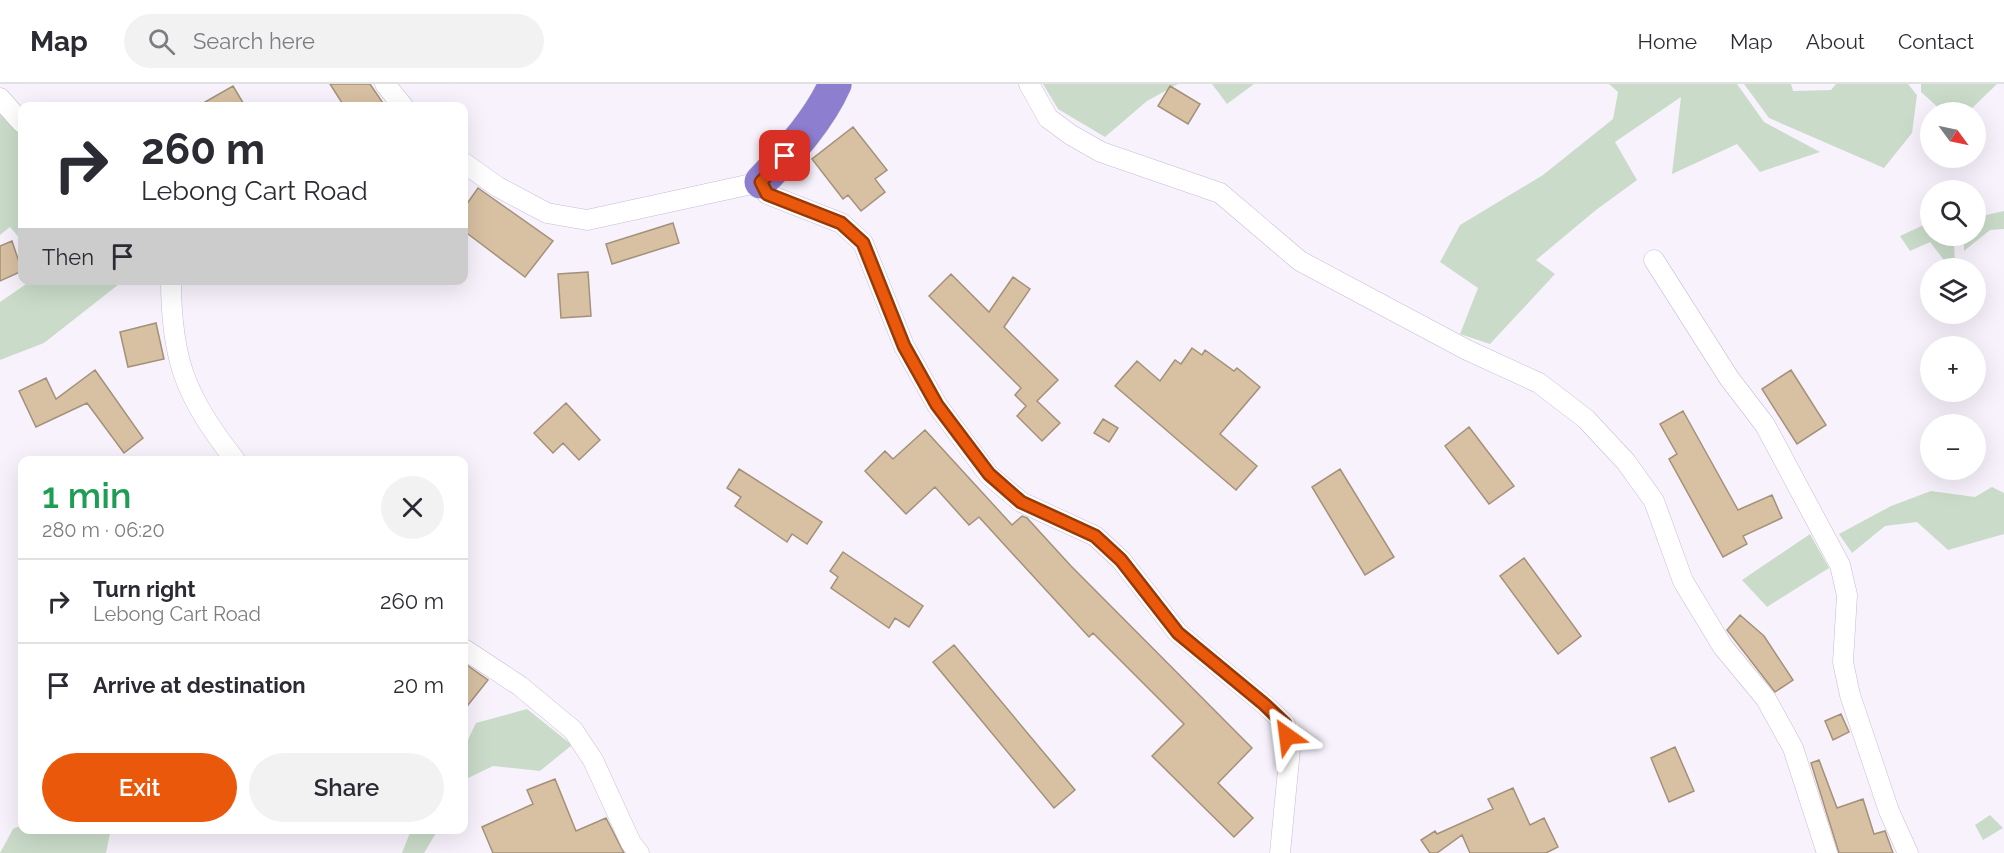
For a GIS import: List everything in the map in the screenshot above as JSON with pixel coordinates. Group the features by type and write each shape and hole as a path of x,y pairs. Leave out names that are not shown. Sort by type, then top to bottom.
{"highway":[{"path":"761,182 798,143 828,100 835,84"}],"street":[{"path":"385,84 400,102"},
{"path":"1029,84 1048,118 1071,135 1101,152 1220,193 1300,261 1467,350 1539,383 1586,419 1626,462 1654,501 1683,582 1723,647 1766,699 1793,748 1827,853"},
{"path":"0,98 18,118"},
{"path":"468,166 498,187 548,213 587,220 761,182 767,194 841,223 863,243 904,346 937,405 989,474 1021,502 1095,536 1121,560 1178,633 1285,724 1290,748 1280,853"},
{"path":"1654,260 1729,378 1765,425 1840,565 1847,595 1843,662 1850,695 1889,811 1908,853"},
{"path":"171,285 171,310 185,385 205,423 232,456"},
{"path":"468,652 520,686 573,730 593,760 631,843 639,853"}],"green space":[{"path":"1043,84 1178,84 1147,101 1105,137 1058,109"},
{"path":"1212,84 1254,84 1227,104"},
{"path":"1609,84 1737,84 1764,122 1820,152 1760,172 1737,144 1672,174 1681,97 1615,142 1637,180 1596,210 1536,260 1555,274 1490,344 1460,334 1478,288 1440,262 1460,225 1543,175 1613,119 1618,92"},
{"path":"1744,84 1791,84 1793,91 1831,90 1836,84 1908,84 1917,95 1912,133 1884,168 1769,118"},
{"path":"1921,84 1997,84 1978,102 1932,102 1921,92"},
{"path":"0,113 18,132 18,236 10,227 0,235"},
{"path":"2004,211 2004,229 1990,230 1986,233 1986,215"},
{"path":"1920,227 1921,246 1910,251 1900,236"},
{"path":"1933,246 1954,246 1955,258 1942,258"},
{"path":"25,285 118,285 44,343 0,360 0,302"},
{"path":"1992,487 2004,493 2004,534 1948,550 1917,522 1885,526 1852,553 1839,534 1891,506 1931,491 1975,497"},
{"path":"1810,534 1829,568 1767,607 1742,580"},
{"path":"527,709 572,745 540,771 493,766 468,778 468,740 476,723"},
{"path":"1990,815 2003,828 1983,840 1975,825"},
{"path":"18,827 18,834 110,834 106,853 0,853 13,829"},
{"path":"409,834 436,834 424,853 402,853"}],"building":[{"path":"330,84 370,84 382,102 341,102"},
{"path":"233,86 243,102 205,102"},
{"path":"1170,86 1200,104 1188,124 1158,106"},
{"path":"853,127 887,170 875,179 885,192 861,211 848,195 843,199 812,159"},
{"path":"478,188 553,241 525,277 468,234 468,202"},
{"path":"673,223 679,243 612,264 606,244"},
{"path":"12,241 18,259 18,273 0,281 0,246"},
{"path":"588,272 591,316 561,318 558,274"},
{"path":"951,274 989,312 1013,277 1030,289 1004,327 1058,380 1037,401 1060,423 1042,441 1017,416 1026,406 1015,395 1021,388 929,296"},
{"path":"156,323 164,359 128,367 120,332"},
{"path":"1192,348 1202,355 1205,350 1234,371 1237,368 1260,387 1220,434 1257,466 1236,490 1115,386 1137,361 1160,381 1175,360 1181,364"},
{"path":"95,370 143,438 124,453 87,403 36,427 19,391 46,378 56,399"},
{"path":"1791,370 1826,425 1797,444 1762,389"},
{"path":"566,403 600,440 579,460 563,443 553,453 534,433"},
{"path":"1683,411 1738,510 1772,495 1782,518 1743,536 1747,544 1723,557 1669,459 1677,454 1660,424"},
{"path":"1103,419 1118,428 1109,442 1094,433"},
{"path":"1469,427 1514,486 1489,504 1445,446"},
{"path":"925,430 1012,525 1022,516 1027,518 1071,566 1252,748 1218,783 1253,818 1234,837 1152,756 1184,724 1093,633 1089,637 979,517 969,525 935,487 906,514 865,471 885,451 893,459"},
{"path":"739,469 822,522 807,544 792,534 787,542 735,506 741,497 727,488"},
{"path":"1340,469 1394,557 1365,575 1312,487"},
{"path":"843,552 923,606 909,627 895,618 889,628 831,588 838,577 830,571"},
{"path":"1524,558 1581,636 1558,654 1500,576"},
{"path":"1740,615 1764,636 1793,680 1775,692 1727,630"},
{"path":"954,645 1075,790 1054,808 933,662"},
{"path":"468,666 488,680 468,705"},
{"path":"1841,714 1849,732 1833,740 1825,721"},
{"path":"1675,747 1694,791 1669,802 1651,758"},
{"path":"1819,760 1837,808 1863,799 1874,834 1885,831 1893,853 1839,853 1811,763"},
{"path":"555,779 576,831 606,818 624,853 493,853 482,827 533,804 527,790"},
{"path":"1513,788 1530,825 1544,818 1558,847 1546,853 1470,853 1462,835 1437,853 1430,853 1421,840 1435,831 1437,834 1493,809 1488,799"}],"route":[{"path":"785,156 761,182 767,194 841,223 863,243 904,346 937,405 989,474 1021,502 1095,536 1121,560 1178,633 1264,704 1285,724 1287,736"}]}
